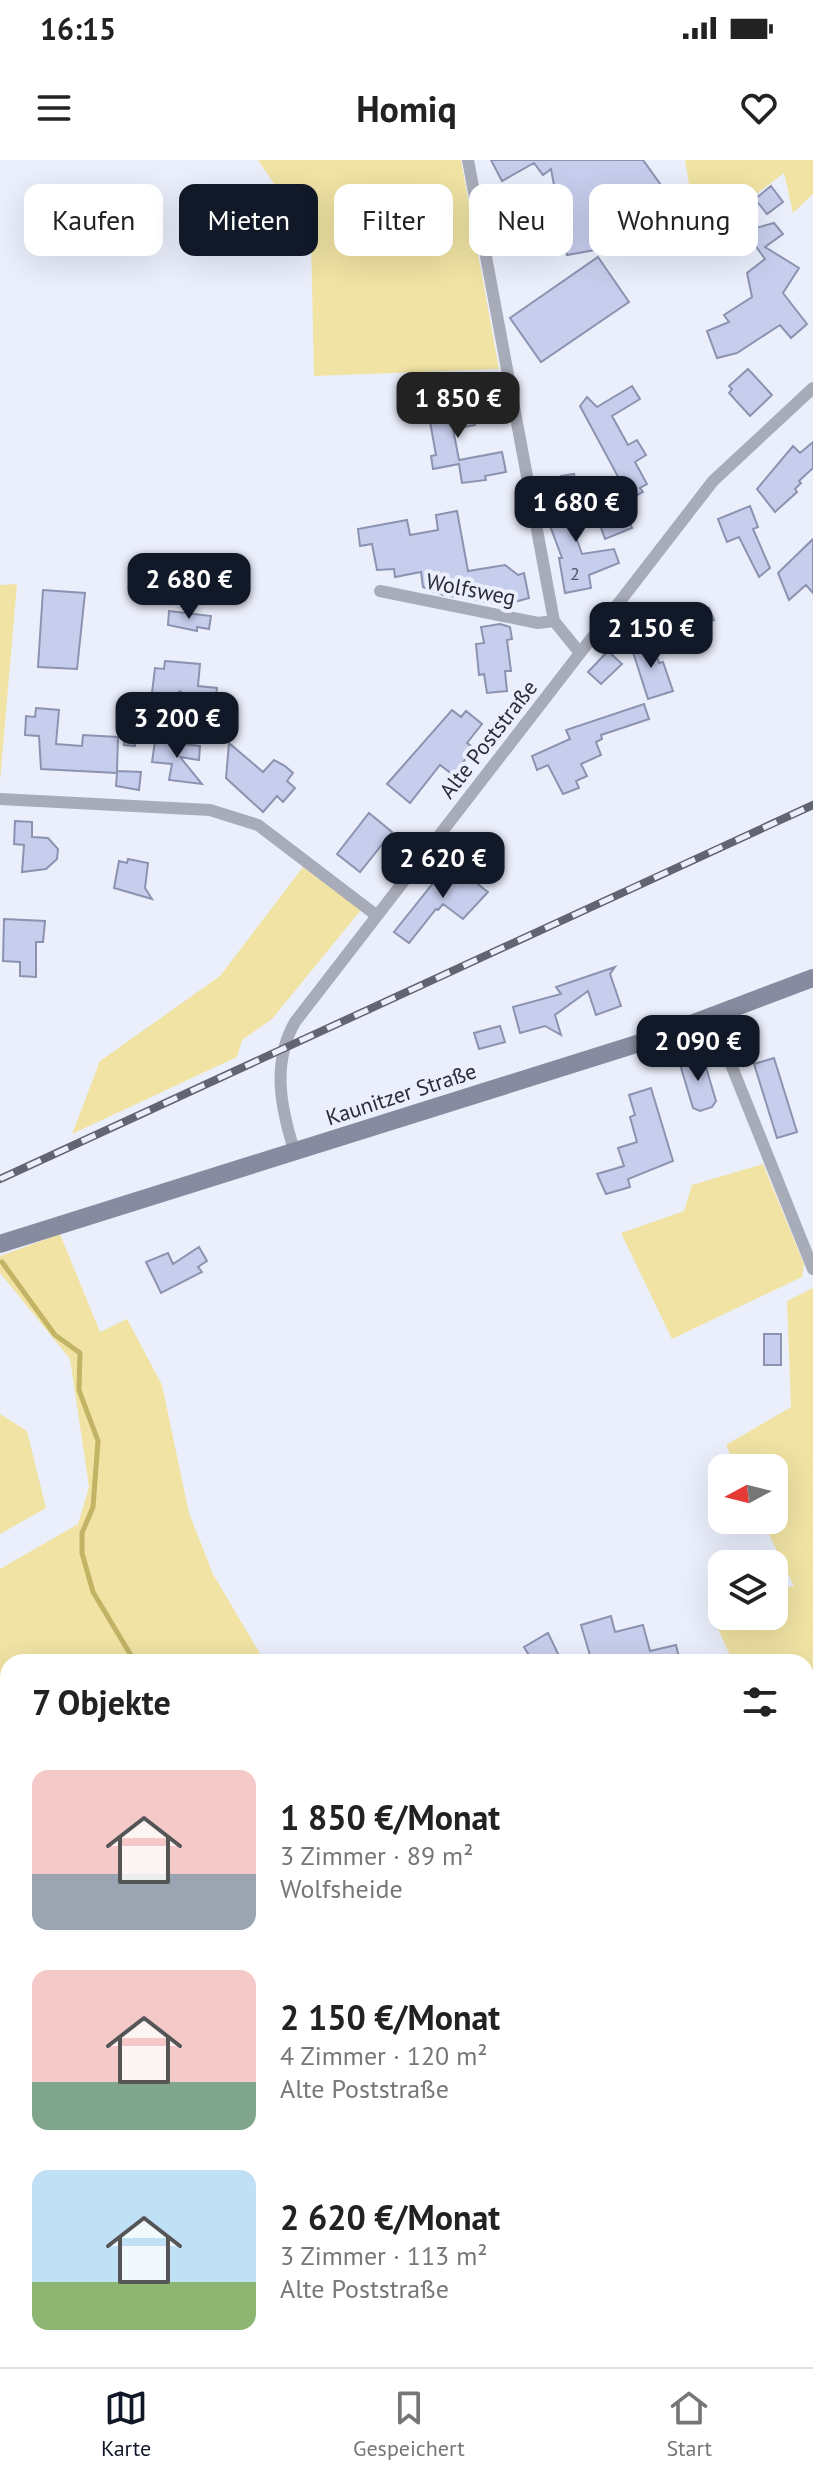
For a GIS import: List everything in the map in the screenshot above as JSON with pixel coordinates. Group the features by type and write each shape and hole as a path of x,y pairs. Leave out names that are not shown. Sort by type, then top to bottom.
{"street":[{"path":"468,160 554,621 580,653"},
{"name":"Alte Poststraße","path":"295,1153 281,1100 280,1061 286,1036 376,915 713,481 813,388"},
{"name":"Wolfsweg","path":"380,591 538,623 554,621"},
{"path":"0,799 210,810 246,821 258,825 376,915"},
{"name":"Kaunitzer Straße","path":"0,1244 295,1153 712,1017 759,996 813,978"},
{"path":"712,1017 813,1269"}],"shaded area":[{"path":"258,160 461,160 469,204 469,256 478,256 499,369 314,376 311,256 318,256 318,184 274,184"},
{"path":"685,160 813,160 813,194 793,213 784,173 758,193 758,184 689,184"},
{"path":"17,584 0,781 0,585"},
{"path":"303,867 361,910 272,1019 242,1040 237,1057 72,1134 100,1061 220,976"},
{"path":"763,1164 804,1264 802,1277 672,1339 621,1233 684,1211 692,1185"},
{"path":"60,1234 100,1332 127,1319 162,1385 189,1513 213,1574 260,1654 0,1654 0,1569 78,1524 89,1487 70,1359 0,1273 0,1256"},
{"path":"813,1288 813,1654 729,1654 719,1630 788,1630 788,1587 794,1586 788,1574 788,1550 777,1550 769,1534 788,1534 788,1454 730,1454 726,1445 791,1407 787,1301"},
{"path":"0,1414 27,1431 46,1508 0,1534"}],"building":[{"path":"491,160 643,160 660,184 589,184 589,251 573,254 573,184 554,184 551,169 543,175 534,163 502,181"},
{"path":"771,186 783,202 767,214 758,203 758,197"},
{"path":"774,223 783,234 765,247 799,268 783,293 807,324 791,338 780,325 737,353 717,358 707,331 729,322 724,315 752,297 747,273 765,259 758,249 758,227"},
{"path":"598,257 629,302 541,362 510,318"},
{"path":"748,369 772,395 750,416 729,393 732,389 729,386"},
{"path":"632,386 640,399 612,416 628,445 637,440 646,455 635,462 647,484 640,488 643,492 630,499 580,406 587,397 597,407"},
{"path":"443,390 446,407 471,403 475,425 453,429 459,460 502,452 506,472 485,476 486,480 462,483 459,464 433,469 431,456 436,455 425,394"},
{"path":"813,442 813,468 799,481 801,483 795,489 797,492 775,512 757,489 793,446 800,453"},
{"path":"574,474 581,515 569,517 582,554 614,549 619,563 589,575 591,588 565,593 559,558 562,558 546,515 565,508 568,515 561,476"},
{"path":"750,506 758,527 753,529 770,568 759,577 739,537 727,542 718,519"},
{"path":"625,509 632,528 605,539 598,519"},
{"path":"457,511 468,571 505,565 518,575 524,573 529,598 504,605 439,594 423,587 421,572 395,577 394,569 377,570 372,544 360,546 358,529 407,520 410,535 438,530 436,515"},
{"path":"813,539 813,593 806,585 789,600 778,573"},
{"path":"43,590 85,593 77,669 38,667"},
{"path":"709,608 714,620 690,631 670,632 669,619 686,618"},
{"path":"169,611 211,616 209,629 197,627 197,631 168,625"},
{"path":"500,624 510,627 512,639 507,640 511,671 505,671 507,691 487,693 484,674 479,675 476,644 484,643 481,627"},
{"path":"642,638 652,643 659,663 663,662 673,691 648,699 632,649"},
{"path":"608,651 622,664 601,684 588,672"},
{"path":"165,661 200,664 198,686 217,688 214,710 194,708 195,698 185,697 180,691 173,696 152,693 155,668 164,669"},
{"path":"123,698 141,700 135,746 124,745 127,713 122,713"},
{"path":"644,704 649,719 601,735 602,739 596,742 601,755 581,764 587,776 576,781 579,788 563,794 548,765 537,770 532,756 570,739 566,730"},
{"path":"36,708 59,710 56,744 82,746 83,735 118,737 117,771 141,772 139,790 116,786 117,773 41,769 39,736 25,735 26,716 35,717"},
{"path":"452,710 461,717 466,711 482,724 467,743 474,748 461,765 469,771 461,781 440,765 410,803 387,784"},
{"path":"155,741 200,746 199,760 180,757 202,784 169,780 172,764 152,762"},
{"path":"229,743 263,772 274,760 293,773 287,781 295,788 283,802 277,796 263,812 226,778"},
{"path":"369,813 392,832 360,872 337,854"},
{"path":"15,821 32,822 32,837 48,838 58,849 57,859 46,869 22,872 24,845 14,844"},
{"path":"128,859 148,863 145,888 152,899 114,888 119,861 127,863"},
{"path":"450,862 488,892 463,919 443,904 409,943 394,932"},
{"path":"4,919 45,921 43,942 36,942 36,977 20,976 20,962 3,961"},
{"path":"615,967 610,974 621,1006 596,1015 588,991 555,1015 561,1035 545,1026 520,1033 513,1007 561,994 556,987"},
{"path":"500,1026 505,1042 479,1049 474,1033"},
{"path":"702,1054 716,1101 712,1107 700,1111 693,1108 679,1061"},
{"path":"774,1058 797,1132 777,1138 754,1064"},
{"path":"651,1088 673,1161 628,1179 630,1187 606,1194 597,1174 624,1166 618,1148 637,1142 630,1117 635,1115 629,1095"},
{"path":"199,1247 207,1261 198,1267 202,1272 161,1293 146,1262 168,1253 173,1264"},
{"path":"764,1334 781,1334 781,1365 764,1365"},
{"path":"611,1616 615,1632 643,1625 650,1651 676,1645 678,1654 590,1654 581,1625"},
{"path":"548,1633 558,1654 528,1654 524,1647"}],"waterway":[{"path":"2,1262 55,1335 80,1353 79,1390 98,1441 93,1507 82,1533 82,1553 93,1592 130,1654"}],"railway":[{"path":"0,1179 813,805"}]}
